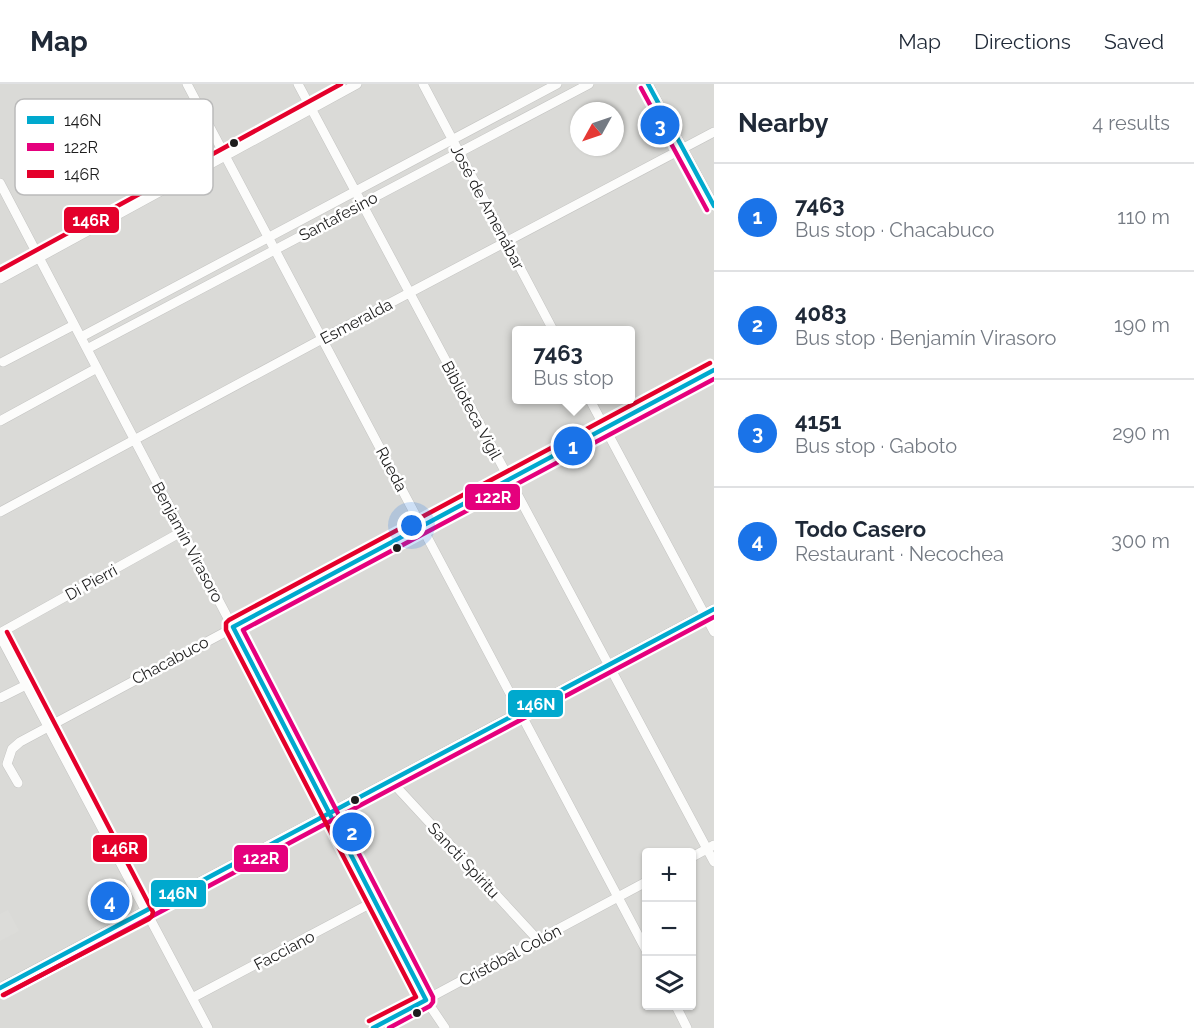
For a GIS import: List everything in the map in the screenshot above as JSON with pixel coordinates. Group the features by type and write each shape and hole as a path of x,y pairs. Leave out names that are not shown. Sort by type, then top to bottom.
{"street":[{"name":"Rueda","path":"187,84 195,99"},
{"name":"Biblioteca Vigil","path":"298,84 609,665 711,847 714,862"},
{"path":"213,163 357,84"},
{"name":"José de Amenábar","path":"423,84 551,326"},
{"name":"Santafesino","path":"81,337 557,84"},
{"name":"Santafesino","path":"87,349 589,84"},
{"path":"648,84 714,206"},
{"name":"Rueda","path":"213,132 642,942"},
{"name":"Esmeralda","path":"0,512 714,132"},
{"name":"Benjamín Virasoro","path":"0,183 426,1000 445,1028"},
{"path":"0,279 154,195"},
{"path":"3,362 74,325"},
{"path":"0,420 97,368"},
{"name":"Chacabuco","path":"18,783 7,764 12,749 20,742 714,370"},
{"path":"593,404 714,632"},
{"name":"Di Pierri","path":"0,635 183,531"},
{"path":"0,988 714,609"},
{"path":"0,635 208,1028"},
{"path":"0,698 26,685"},
{"name":"Sancti Spiritu","path":"391,781 538,940"},
{"path":"696,856 711,847"},
{"name":"Cristóbal Colón","path":"373,1028 642,884"},
{"name":"Facciano","path":"192,998 375,901"},
{"path":"678,1010 687,1028"}],"shaded area":[{"path":"0,84 714,84 714,1028 0,1028"},
{"path":"8,910 19,931 0,941 0,914"}],"transit line":[{"name":"146R","path":"213,154 341,84"},
{"name":"146N","path":"648,84 714,206"},
{"name":"122R","path":"641,88 707,210"},
{"name":"146R","path":"0,270 138,195"},
{"name":"146R","path":"635,403 710,363"},
{"name":"146N","path":"373,1028 426,1000 233,627 714,370"},
{"name":"122R","path":"389,1028 430,1006 433,997 243,630 714,379"},
{"name":"146R","path":"369,1021 416,997 226,630 226,623 633,404"},
{"name":"146N","path":"0,988 714,609"},
{"name":"122R","path":"4,995 714,617"},
{"name":"146R","path":"3,995 149,919 153,912 7,632"}],"place":[{"name":"4151","path":"660,125"},
{"name":"7463","path":"573,446"},
{"name":"4083","path":"352,832"},
{"name":"Todo Casero","path":"110,901"}]}
